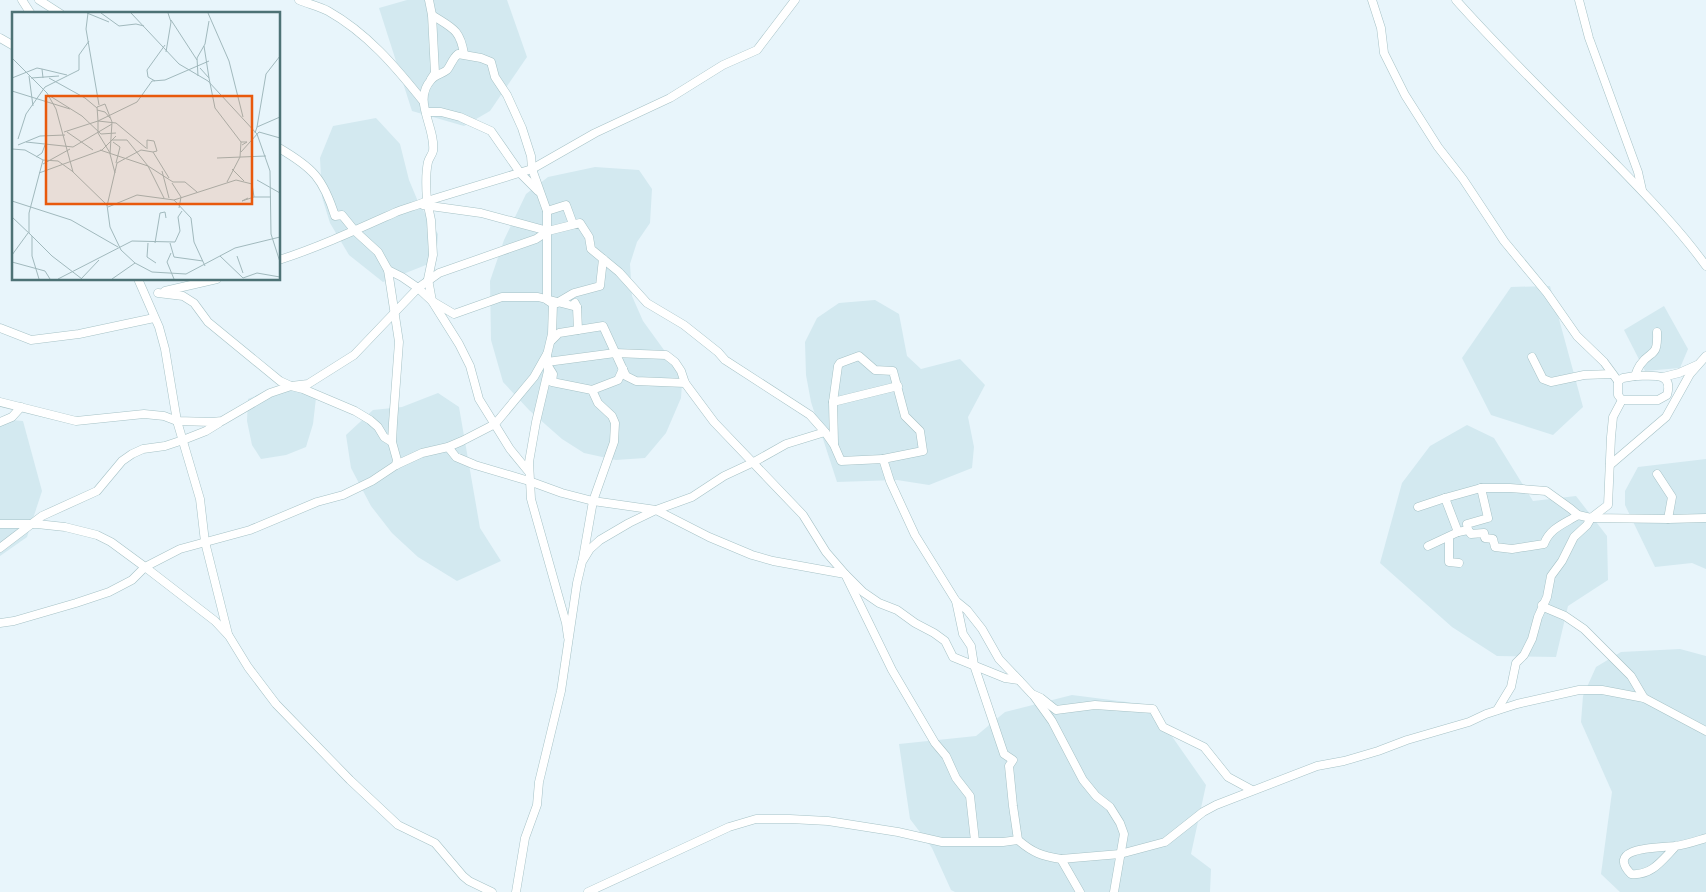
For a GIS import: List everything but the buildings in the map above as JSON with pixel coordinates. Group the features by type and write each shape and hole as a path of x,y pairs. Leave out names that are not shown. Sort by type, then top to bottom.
{"street":[{"path":"22,0 30,12"},
{"path":"39,0 57,12"},
{"path":"299,0 327,11 367,38 423,101"},
{"path":"429,0 432,15 435,73 423,95 430,124 433,151 428,162 424,204 431,220 433,255 428,279 432,301 459,344 470,366 478,399 510,449 528,471"},
{"path":"280,260 304,252 396,212 532,169 574,144 670,98 723,65 757,50 796,0"},
{"path":"1372,0 1381,28 1384,52 1405,95 1438,147 1463,179 1504,241 1547,293 1577,336 1604,362 1618,381 1618,394 1622,400"},
{"path":"1456,0 1497,46 1642,192 1696,251 1706,266"},
{"path":"1579,0 1589,38 1638,172 1642,192"},
{"path":"432,15 457,32 462,41 464,54"},
{"path":"0,38 12,45"},
{"path":"429,83 447,69 452,58 458,54 491,62 495,77 507,95 522,128 531,156 532,169 547,211 553,302 552,334 545,386 536,422 528,471 531,499 566,623 568,637"},
{"path":"426,112 441,112 460,116 491,131 521,174 540,194"},
{"path":"280,149 302,163 320,180 329,197 335,216 342,215 355,231 378,252 388,270 398,342 392,442 397,460 396,465"},
{"path":"424,204 481,213 548,231"},
{"path":"547,211 566,206 572,224"},
{"path":"0,548 42,516 97,491 122,461 132,454 142,449 165,446 206,431 270,393 291,386 308,384 354,355 428,279 465,263 536,239 548,231 580,223 589,237 591,249 620,272 647,303 684,325 718,352 725,360 810,415 834,445 841,460 883,459 922,451 920,430 905,416 898,386 892,371 875,370 862,358 857,357 838,364 833,402 834,445"},
{"path":"553,302 600,285 603,259"},
{"path":"388,270 402,277 432,301 454,314 502,297 538,297 576,307"},
{"path":"138,280 165,348 177,421 200,499 214,580 229,636"},
{"path":"146,296 214,280"},
{"path":"158,293 183,296 194,303 208,322 271,375 291,386 303,389 355,411 374,423 384,437 392,442"},
{"path":"572,296 576,307 578,330"},
{"path":"0,328 31,340 79,334 154,318"},
{"path":"0,623 14,621 109,592 132,580 145,567 180,549 250,530 317,502 343,495 372,481 396,465 422,453 462,442 495,424 547,361 551,341 559,333 603,326 626,376 636,381 685,383"},
{"path":"1635,376 1640,365 1654,353 1657,332"},
{"path":"547,361 615,353 666,354 675,362 681,371 685,383 714,422 803,515 826,552 863,592 879,603 897,610 915,624 934,633 944,641 953,657 1005,678 1019,680"},
{"path":"1610,464 1666,417 1690,374 1706,356"},
{"path":"1532,357 1543,380 1551,382 1584,374 1612,374"},
{"path":"547,361 553,374 552,382 592,390 618,380 623,369"},
{"path":"1618,381 1635,376 1663,377 1679,373 1699,364"},
{"path":"1622,400 1658,400 1668,395 1670,388 1668,382 1663,377"},
{"path":"833,402 898,386"},
{"path":"516,892 526,838 536,805 539,782 561,690 577,583 594,501 614,442 612,416 598,403 592,390"},
{"path":"1497,710 1511,687 1516,663 1524,655 1532,639 1542,605 1547,597 1551,576 1562,562 1574,537 1587,525 1591,518 1608,505 1613,417 1622,400"},
{"path":"0,402 76,421 144,414 164,416 177,421 222,421"},
{"path":"0,422 12,417 21,407"},
{"path":"582,562 590,549 600,540 656,510 692,497 724,476 786,444 825,432"},
{"path":"448,447 456,457 475,465 562,493 594,501 656,510 709,537 752,555 773,561 845,574"},
{"path":"883,459 890,481 915,535 956,601 982,630 999,659 1032,694 1052,721 1083,780 1096,796 1110,807 1120,823 1124,834 1114,892"},
{"path":"1657,474 1672,497 1668,519"},
{"path":"1481,488 1488,518 1467,524 1468,530 1471,534 1484,534 1484,538 1493,539 1495,547 1522,548 1544,544 1547,535 1554,528 1578,515"},
{"path":"1418,507 1481,488 1510,488 1546,492 1578,515 1591,518 1706,518"},
{"path":"1445,498 1458,532"},
{"path":"0,524 65,527 97,535 111,542 145,567 216,622 229,636 248,667 276,704 398,826 435,843 469,881 492,892"},
{"path":"1428,546 1458,532 1468,530"},
{"path":"1449,537 1449,562 1459,563"},
{"path":"845,574 892,670 935,743 946,756 956,778 970,796 975,841"},
{"path":"956,601 963,634 971,646 974,665 1004,754 1013,760 1009,766 1018,840 1034,853 1061,859 1120,854 1166,842 1203,812 1252,790 1316,766 1344,761 1370,753 1406,740 1468,722 1516,704 1579,690 1602,690 1644,698 1706,731"},
{"path":"1542,605 1565,616 1584,629 1631,676 1644,698"},
{"path":"1032,694 1041,698 1056,710 1095,705 1153,709 1163,727 1204,747 1228,777 1252,790"},
{"path":"588,892 729,827 756,819 828,821 898,832 942,842 1002,842 1018,840"},
{"path":"1676,846 1652,870 1640,875 1631,874 1625,868 1624,860 1628,854 1636,849 1676,846 1706,838"},
{"path":"1061,859 1080,892"}],"shaded area":[{"path":"407,0 507,0 527,57 490,111 464,126 412,111 379,8"},
{"path":"376,118 400,144 409,180 419,204 438,234 436,261 383,282 349,255 330,223 322,197 320,158 333,126"},
{"path":"595,167 639,170 652,189 650,223 637,242 630,264 632,296 643,321 664,350 683,369 681,398 666,433 645,458 616,460 584,453 562,439 529,410 503,382 491,340 490,281 504,240 526,194 548,177"},
{"path":"1550,286 1583,407 1553,435 1491,415 1462,358 1511,287"},
{"path":"875,300 899,314 907,356 921,369 960,359 985,385 968,417 974,447 972,468 929,485 897,480 837,482 811,402 806,375 805,342 817,318 839,303"},
{"path":"1664,306 1688,349 1680,368 1645,371 1624,330"},
{"path":"308,380 316,398 313,424 306,447 286,455 261,459 252,445 247,421 248,399 287,383"},
{"path":"438,393 459,407 480,528 501,561 457,581 418,557 392,533 371,506 351,468 346,435 373,410 402,407"},
{"path":"0,419 23,421 42,491 27,537 0,556"},
{"path":"1467,425 1494,438 1533,501 1576,496 1607,536 1608,580 1568,606 1556,657 1497,656 1452,627 1380,563 1402,483 1430,446"},
{"path":"1706,459 1706,569 1692,563 1655,567 1625,505 1625,491 1638,467"},
{"path":"1680,649 1706,656 1706,892 1620,892 1601,874 1612,792 1581,722 1583,696 1596,667 1621,652"},
{"path":"1072,695 1150,705 1206,785 1191,854 1211,869 1210,892 955,892 951,890 932,848 910,819 899,744 976,736 1005,712"}]}
